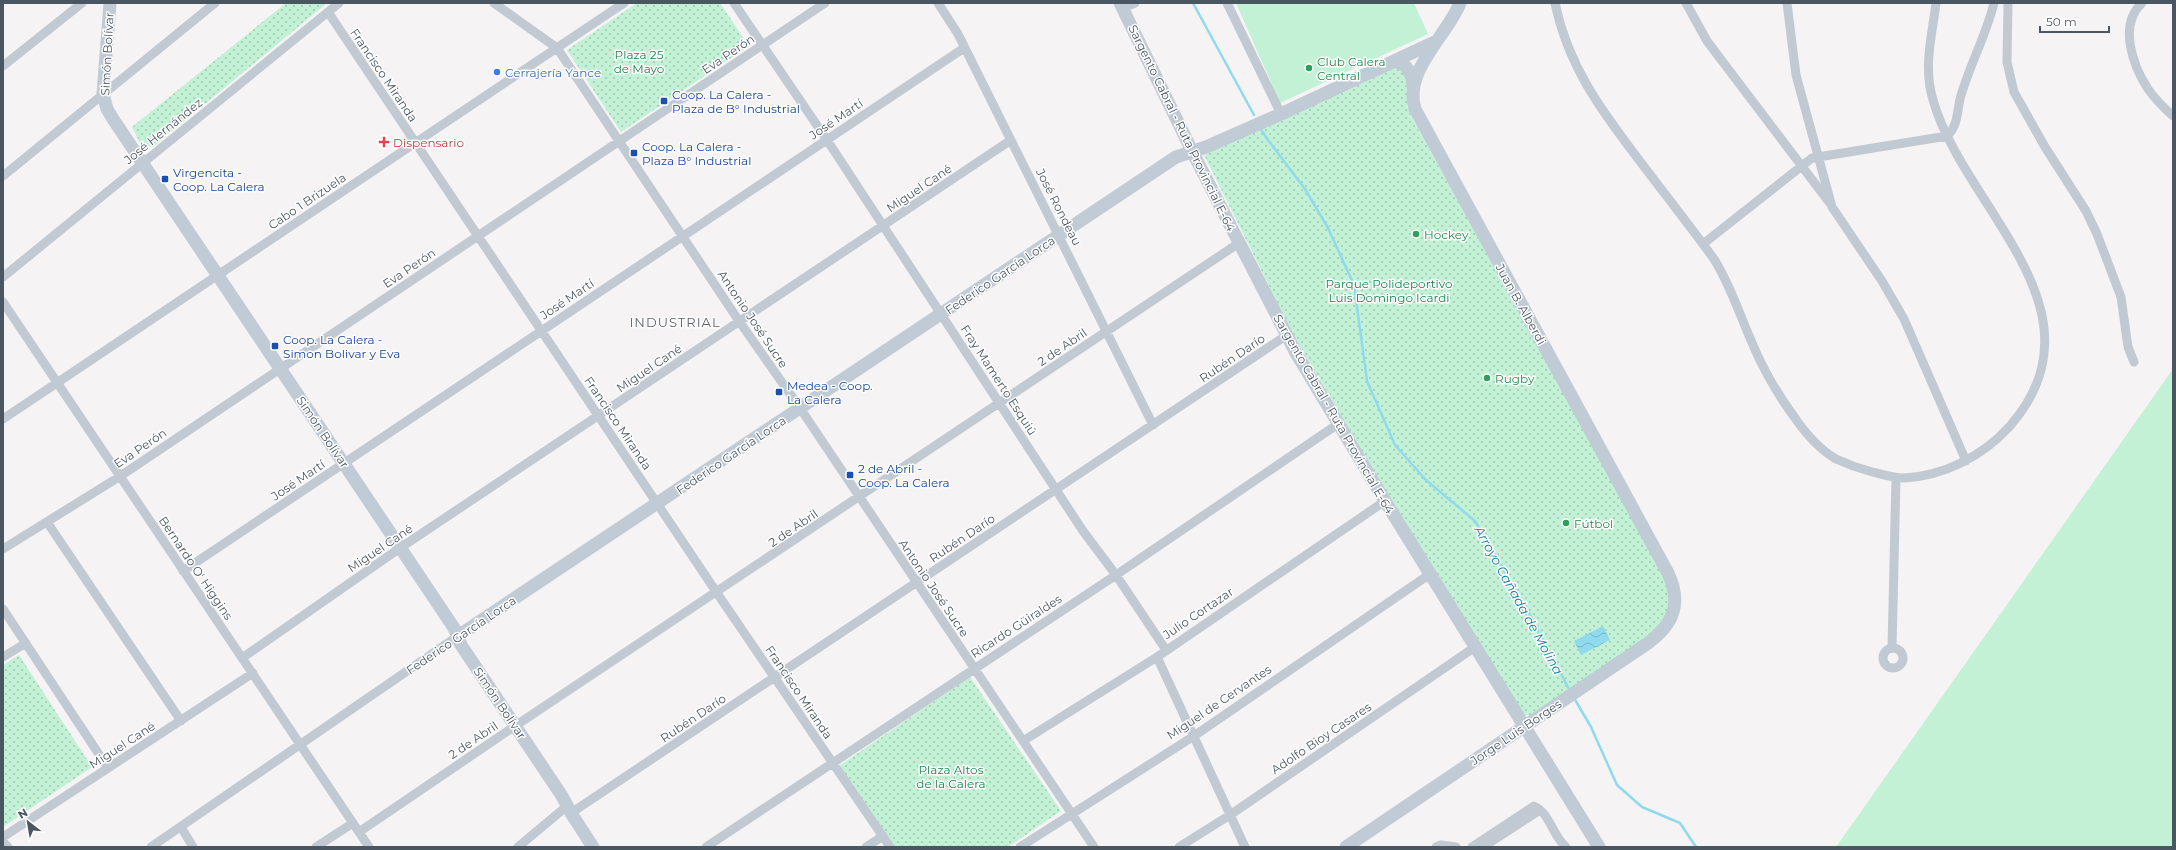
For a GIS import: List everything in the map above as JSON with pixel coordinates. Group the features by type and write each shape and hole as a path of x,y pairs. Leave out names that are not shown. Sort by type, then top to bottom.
{"street":[{"path":"3,66 82,3"},
{"name":"Simón Bolívar","path":"110,3 103,94 107,109 142,164 344,463 458,636 461,645 593,847"},
{"path":"3,176 215,3"},
{"name":"José Hernández","path":"3,277 339,3"},
{"name":"Antonio José Sucre","path":"494,3 557,48 684,236 739,321 800,408 916,584 1094,847"},
{"name":"Cabo 1 Brizuela","path":"3,419 624,3"},
{"name":"Fray Mamerto Esquiú","path":"734,3 1000,403 1083,531 1116,575 1166,650"},
{"name":"Eva Perón","path":"3,549 119,477 825,3"},
{"name":"José Rondeau","path":"938,3 958,34 1060,234 1153,425"},
{"path":"1121,6 1135,3"},
{"path":"1227,3 1281,114"},
{"name":"Juan B. Alberdi","path":"1460,3 1450,23 1418,73 1413,89 1415,109 1428,137 1668,573 1674,589 1674,607"},
{"path":"1555,3 1567,44 1592,96 1720,268 1770,379 1800,425 1823,450 1835,458 1852,466 1896,478 1933,474 1966,461 1994,441 2016,419 2024,406 2038,378 2044,355 2045,338 2038,300 2024,265 1947,136 1932,99 1928,69 1929,47 1936,3"},
{"path":"1686,3 1707,41 1832,207 1882,281 1904,319 1966,461"},
{"path":"1788,3 1796,75 1832,207"},
{"path":"1703,244 1801,166 1819,156 1947,136 1954,127 1960,99 1994,3"},
{"path":"2008,3 2007,62 2014,92 2045,147 2086,211 2097,234 2121,297 2128,347 2134,362"},
{"path":"2142,3 2132,17 2129,31 2134,58 2148,89 2173,116"},
{"name":"Sargento Cabral - Ruta Provincial E-64","path":"1121,6 1192,151 1287,335 1338,424 1599,847"},
{"name":"Francisco Miranda","path":"328,12 657,504 890,847"},
{"name":"Federico García Lorca","path":"151,847 458,636 1176,157 1206,147 1281,114 1438,41"},
{"name":"José Martí","path":"183,571 964,48"},
{"path":"1392,62 1403,64 1409,71 1413,89"},
{"name":"Miguel Cané","path":"242,658 400,548 1012,140"},
{"name":"2 de Abril","path":"359,832 515,726 717,593 1239,243"},
{"name":"Bernardo O' Higgins","path":"3,302 119,477 253,673 369,847"},
{"name":"Rubén Darío","path":"518,847 569,810 775,678 1287,335"},
{"name":"Ricardo Güiraldes","path":"706,847 973,668 1116,575 1338,424"},
{"path":"1892,648 1896,478"},
{"name":"Julio Cortazar","path":"1023,741 1157,656 1385,501"},
{"path":"47,522 181,721"},
{"name":"Miguel de Cervantes","path":"1020,847 1194,736 1430,574"},
{"name":"Jorge Luis Borges","path":"1346,847 1660,634 1671,619 1674,607"},
{"path":"3,609 108,768"},
{"path":"3,657 26,643"},
{"name":"Adolfo Bioy Casares","path":"1180,847 1230,815 1475,647"},
{"path":"1157,656 1245,847"},
{"name":"Miguel Cané","path":"3,837 253,673"},
{"path":"1472,847 1537,808"},
{"path":"1483,847 1537,808"},
{"path":"1537,808 1566,847"},
{"path":"316,847 353,823"},
{"path":"180,827 193,847"},
{"path":"866,847 883,836"},
{"path":"3,842 8,847"},
{"path":"1436,847 1441,845 1456,847"}],"green space":[{"path":"286,3 327,3 153,147 141,145 132,127"},
{"name":"Plaza 25 de Mayo","path":"637,3 720,3 749,46 621,132 567,50"},
{"name":"Club Calera Central","path":"1236,3 1414,3 1428,34 1280,103"},
{"name":"Parque Polideportivo Luis Domingo Icardi","path":"1399,66 1408,81 1407,106 1412,118 1665,575 1671,599 1664,625 1530,716 1524,715 1371,466 1294,336 1204,155"},
{"path":"2173,369 2173,847 1836,847"},
{"path":"19,655 92,767 3,827 3,665"},
{"name":"Plaza Altos de la Calera","path":"970,677 1061,811 1008,847 893,847 839,766"}],"water":[{"path":"1603,626 1610,640 1581,655 1574,641"}],"waterway":[{"name":"Arroyo Cañada de Molina","path":"1193,3 1254,115"},
{"name":"Arroyo Cañada de Molina","path":"1260,128 1305,189 1328,228 1354,285 1367,381 1395,445 1426,480 1475,521 1529,613 1570,691"},
{"name":"Arroyo Cañada de Molina","path":"1574,698 1591,727 1617,785 1642,807 1680,823 1696,847"}],"place":[{"name":"Club Calera Central","path":"1309,68"},
{"name":"Cerrajería Yance","path":"497,72"},
{"name":"Coop. La Calera - Plaza de B° Industrial","path":"664,101"},
{"name":"Dispensario","path":"384,142"},
{"name":"Coop. La Calera - Plaza B° Industrial","path":"634,153"},
{"name":"Virgencita - Coop. La Calera","path":"165,179"},
{"name":"Hockey","path":"1416,234"},
{"name":"Coop. La Calera - Simon Bolivar y Eva","path":"275,346"},
{"name":"Rugby","path":"1487,378"},
{"name":"Medea - Coop. La Calera","path":"779,392"},
{"name":"2 de Abril - Coop. La Calera","path":"850,475"},
{"name":"Fútbol","path":"1566,523"}],"district":[{"name":"INDUSTRIAL","path":"675,322"}]}
